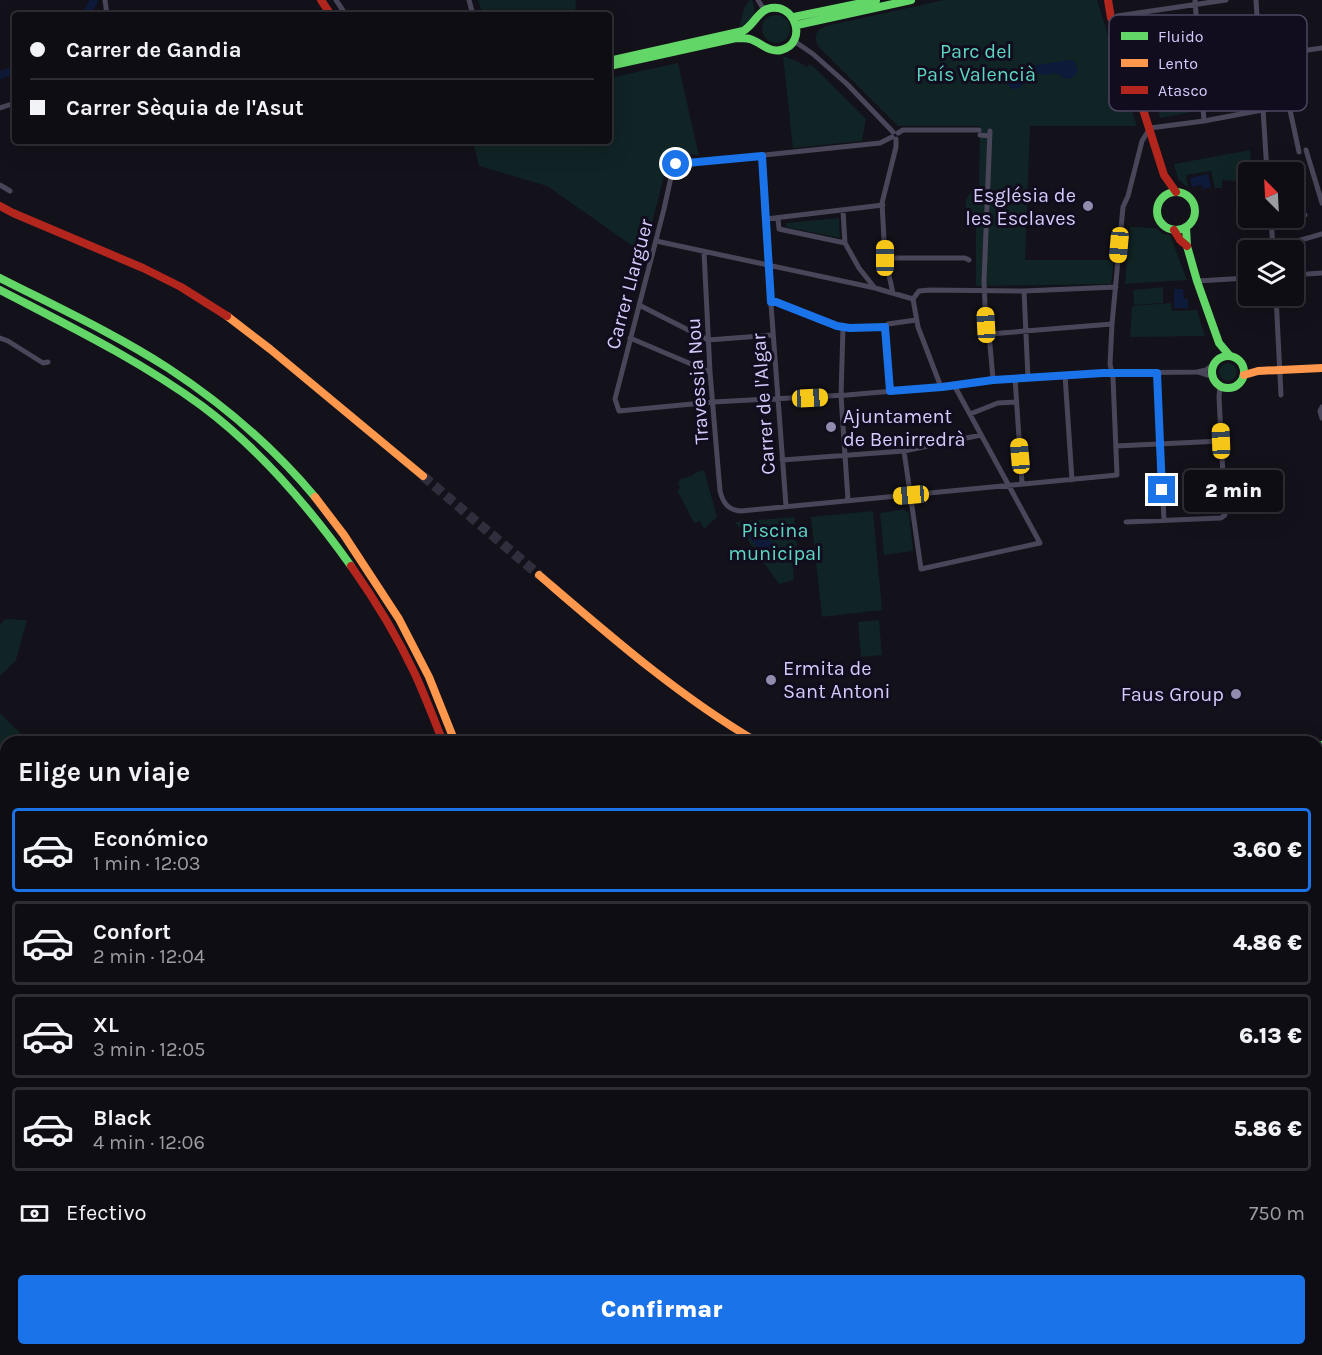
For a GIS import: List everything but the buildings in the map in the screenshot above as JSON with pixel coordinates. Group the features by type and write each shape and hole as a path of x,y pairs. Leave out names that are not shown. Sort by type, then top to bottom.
{"main road":[{"path":"796,21 876,0"},
{"path":"796,21 882,3 911,0"},
{"path":"612,60 742,31 751,27 764,10 776,7 783,6 796,21 797,32 794,41 778,50 771,50 749,38 736,38 612,65"},
{"path":"756,20 755,32 760,44"},
{"path":"1144,111 1164,175 1176,192"},
{"path":"1161,199 1166,194 1176,192 1185,194 1194,203 1195,210 1191,222 1186,227 1174,230 1162,224 1159,219 1157,209 1163,191 1164,175"},
{"path":"0,206 160,276 220,311 270,349 423,476"},
{"path":"0,211 43,232 67,236"},
{"path":"1186,227 1187,246 1197,281 1219,343 1230,356"},
{"path":"1174,230 1187,246"},
{"path":"0,278 146,354 235,417 286,465 338,526 380,587 410,638 440,701 453,736"},
{"path":"0,290 102,343 173,386 223,423 272,468 320,523 363,583 405,654 440,736"},
{"path":"1219,343 1212,372 1215,381 1223,387 1231,388 1240,384 1244,375 1242,363"},
{"path":"1215,363 1225,356 1230,356 1258,371"},
{"path":"1244,375 1258,371 1322,368"},
{"path":"539,575 695,704 746,736"}],"street":[{"path":"758,0 764,10"},
{"path":"1111,8 1226,0"},
{"path":"1256,0 1257,15"},
{"path":"794,41 813,54 847,84 894,134 896,147 883,205 885,258 893,293"},
{"path":"1307,50 1322,48"},
{"path":"1203,111 1204,121"},
{"path":"786,506 1117,474 1113,378 1110,364 1112,324 1123,207 1142,141 1150,128 1263,111 1266,162"},
{"path":"1290,111 1322,203"},
{"path":"762,156 880,143 903,130 989,133 984,291 993,380"},
{"name":"Carrer Llarguer","path":"713,402 620,411 615,399 673,168 676,164 762,156"},
{"name":"Carrer de l'Algar","path":"762,156 786,506"},
{"path":"0,185 10,191"},
{"path":"766,219 883,205"},
{"path":"843,211 845,243 859,268 875,288"},
{"path":"777,218 779,228 845,243"},
{"path":"1302,240 1322,234"},
{"path":"656,241 875,288 913,299"},
{"name":"Travessia Nou","path":"704,252 710,372 722,500 727,506 741,511 786,506"},
{"path":"885,258 965,258 969,260"},
{"path":"1304,274 1322,273"},
{"path":"1197,281 1238,279"},
{"path":"942,387 916,320 913,299 919,291 1024,291 1116,287"},
{"path":"1024,291 1028,378"},
{"path":"771,302 843,327 885,327 888,324 916,320"},
{"path":"639,305 708,340 773,335"},
{"path":"1277,306 1281,395"},
{"path":"989,334 1112,324"},
{"path":"843,327 842,396 848,500"},
{"path":"885,327 890,391"},
{"path":"0,338 8,340 43,363 48,362"},
{"path":"630,338 710,372"},
{"path":"713,402 842,396 1014,378 1111,373 1197,372 1206,370 1215,363"},
{"path":"1197,372 1213,377"},
{"path":"1157,373 1164,520"},
{"path":"1065,375 1072,480"},
{"path":"1014,378 1022,483"},
{"path":"904,451 921,569 1040,543 954,385"},
{"path":"1126,522 1221,518 1225,515 1219,397 1223,387"},
{"path":"970,414 998,403 1016,402"},
{"path":"1322,406 1320,411 1322,418"},
{"path":"783,460 904,451 981,435"},
{"path":"1116,446 1221,441"}],"green space":[{"path":"478,0 576,0 575,12 482,12"},
{"path":"750,0 754,7 753,17 748,26 739,28 744,8"},
{"name":"Parc del País Valencià","path":"944,0 1097,0 1109,38 1109,111 1132,111 1137,126 1030,126 1025,260 1114,260 1111,284 976,286 976,228 965,227 973,217 966,208 966,200 979,186 980,126 898,126 818,46 817,34 826,26"},
{"path":"776,15 786,19 790,29 786,39 776,43 766,39 762,29 766,19"},
{"path":"783,56 807,67 810,64 866,119 862,141 793,148"},
{"path":"678,63 699,156 671,149 644,254 547,186 479,166 474,144 612,144 612,77"},
{"path":"1159,111 1197,111 1160,118"},
{"path":"1250,150 1251,162 1238,162 1238,181 1222,180 1222,188 1215,188 1211,171 1186,175 1187,187 1178,179 1174,164"},
{"path":"839,218 840,238 786,227 786,223"},
{"path":"1130,227 1156,228 1163,234 1170,235 1187,280 1125,284"},
{"path":"1163,287 1163,303 1134,305 1133,290"},
{"path":"1171,303 1172,311 1197,310 1205,336 1130,337 1132,306"},
{"path":"1228,363 1235,365 1237,372 1235,379 1228,381 1221,379 1219,372 1221,365"},
{"path":"704,470 717,517 704,529 700,521 694,523 677,490 680,489 678,482 681,479"},
{"path":"903,509 909,513 913,551 884,555 880,513"},
{"path":"873,511 882,610 822,617 811,517"},
{"name":"Piscina municipal","path":"794,517 799,564 793,565 794,580 779,584 735,522"},
{"path":"5,619 27,620 16,660 0,676 0,625"},
{"path":"879,620 882,655 861,657 858,622"},
{"path":"0,713 23,736 0,736"}],"water":[{"path":"1074,61 1078,69 1076,75 1070,79 1055,73 1045,75 1030,71 1032,66"},
{"path":"1015,73 1023,81 1015,89 1007,81"},
{"path":"1208,174 1211,187 1203,189 1202,185 1192,187 1190,178"},
{"path":"1174,289 1183,289 1184,299 1188,299 1188,308 1174,308"},
{"path":"760,527 776,549 764,557 748,535"}],"waterway":[{"path":"88,12 94,0"},
{"path":"0,75 12,71"}],"tunnel":[{"path":"423,476 539,575"}],"traffic: fast":[{"path":"794,17 876,0"},
{"path":"797,25 911,0"},
{"path":"612,60 743,31 767,9 777,8 785,11 795,24 795,39 790,46 777,51 750,39 736,38 612,65"},
{"path":"1176,192 1189,198 1195,211 1189,224 1176,230 1163,224 1157,211 1163,198 1176,192"},
{"path":"1186,227 1187,246 1197,281 1219,343 1230,356"},
{"path":"0,278 86,321 168,368 228,411 265,444 315,497"},
{"path":"0,290 129,359 178,389 224,423 283,480 351,566"},
{"path":"1228,356 1240,360 1244,372 1240,384 1228,388 1216,384 1212,372 1216,360 1228,356"}],"traffic: slow":[{"path":"227,316 423,476"},
{"path":"1244,375 1258,371 1322,368"},
{"path":"315,497 344,535 399,619 429,677 453,736"},
{"path":"539,575 671,684 747,736"}],"traffic: jam":[{"path":"321,0 329,12"},
{"path":"1108,0 1110,15"},
{"path":"1144,111 1164,175 1176,192"},
{"path":"0,206 143,268 181,287 227,316"},
{"path":"1174,230 1187,246"},
{"path":"351,566 401,646 419,682 441,736"}],"place":[{"name":"Església de les Esclaves","path":"1088,206"},
{"name":"Ajuntament de Benirredrà","path":"831,427"},
{"name":"Ermita de Sant Antoni","path":"771,680"},
{"name":"Faus Group","path":"1236,694"}],"route":[{"path":"676,164 762,156 771,302 837,326 885,327 890,391 993,380 1103,373 1157,373 1162,490"}]}
